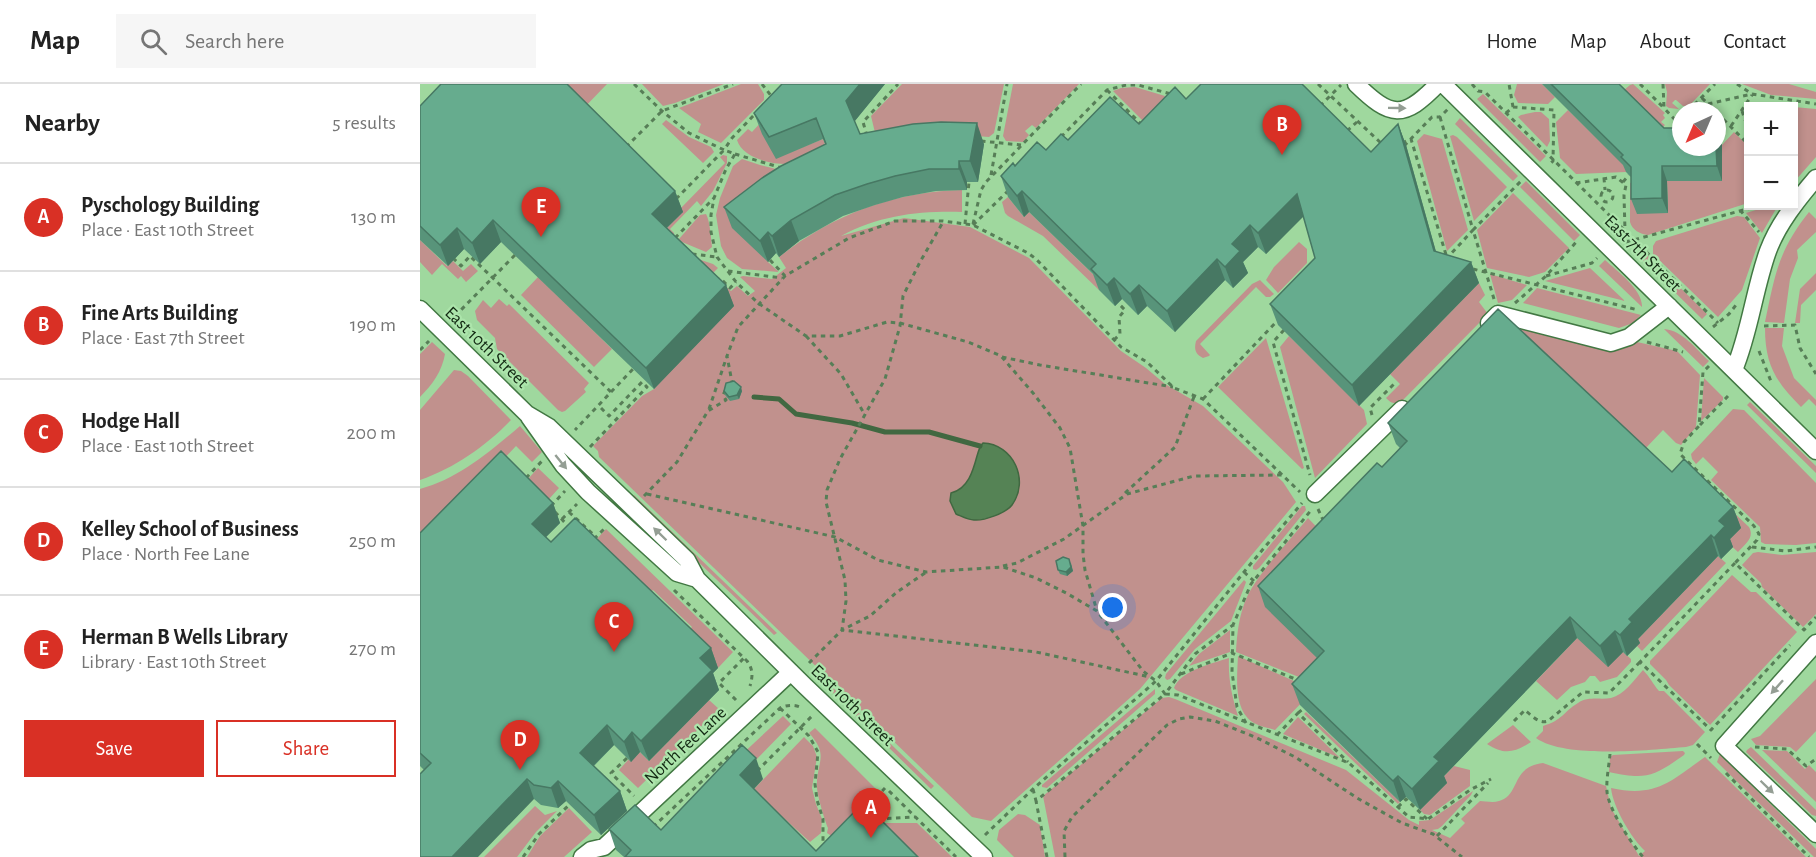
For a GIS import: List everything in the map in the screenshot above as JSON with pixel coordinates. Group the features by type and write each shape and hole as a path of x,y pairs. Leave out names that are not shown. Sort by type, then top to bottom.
{"street":[{"name":"East 7th Street","path":"1356,84 1373,101 1384,108 1395,110 1408,109 1420,102 1440,84 1537,176 1816,451"},
{"path":"1734,370 1769,249 1781,225 1816,178"},
{"path":"1482,331 1498,314 1611,343 1629,336 1669,306"},
{"name":"East 10th Street","path":"420,309 527,414 549,427 687,560 697,579 984,857"},
{"path":"1315,494 1415,396"},
{"path":"1816,643 1725,746 1816,834"},
{"name":"North Fee Lane","path":"582,857 591,850 604,852 791,672"}],"path":[{"path":"634,84 689,133 724,150 785,169"},
{"path":"621,152 662,111 733,84"},
{"path":"762,84 778,104"},
{"path":"870,144 863,122 898,84"},
{"path":"991,176 1007,84"},
{"path":"973,225 981,190 991,176 1081,84"},
{"path":"1318,84 1386,147"},
{"path":"1316,110 1342,84"},
{"path":"1472,84 1478,91 1485,92 1718,323"},
{"path":"1509,84 1513,107"},
{"path":"1640,84 1672,117"},
{"path":"1663,84 1664,108"},
{"path":"1698,102 1715,84"},
{"path":"1737,84 1752,94"},
{"path":"1060,139 1107,90 1118,86 1138,85 1177,96"},
{"path":"1107,90 1147,130"},
{"path":"772,97 778,91"},
{"path":"1731,126 1752,94"},
{"path":"1717,102 1752,94 1816,104"},
{"path":"1702,98 1706,102"},
{"path":"673,203 764,105"},
{"path":"1442,263 1522,181 1537,176 1553,161 1555,109 1513,107 1506,113"},
{"path":"1742,111 1744,116"},
{"path":"1403,147 1432,117 1440,117 1498,314"},
{"path":"1726,121 1744,139"},
{"path":"1341,130 1348,130 1357,122"},
{"path":"861,140 868,137"},
{"path":"1394,146 1411,139"},
{"path":"1411,139 1447,258"},
{"path":"980,141 1021,146"},
{"path":"735,154 714,198 711,215 711,232 717,257 736,282 758,303 806,336 842,374 865,415"},
{"path":"1623,182 1629,175"},
{"path":"1576,183 1616,177 1623,182 1626,185 1625,231"},
{"path":"1604,178 1605,190 1601,196 1604,201"},
{"path":"965,224 969,182"},
{"path":"973,225 1012,187"},
{"path":"1604,201 1610,202 1614,197 1611,191 1605,190"},
{"path":"674,244 679,231 714,198"},
{"path":"1599,206 1604,201"},
{"path":"1634,240 1744,209"},
{"path":"1740,210 1764,237"},
{"path":"640,499 677,462 708,411 738,327 758,303 784,277 849,238 895,221 944,221 973,225 1028,253 1121,347 1147,362 1174,388"},
{"path":"842,630 846,601 845,580 826,502 827,490 840,459 885,379 900,323 903,296 944,221"},
{"path":"1535,285 1590,229"},
{"path":"686,253 717,257"},
{"path":"455,316 515,255"},
{"path":"453,258 461,266 470,256 611,392"},
{"path":"770,260 784,277"},
{"path":"1546,276 1592,263"},
{"path":"1464,267 1641,310"},
{"path":"728,271 784,277"},
{"path":"712,285 720,278 730,288 736,282"},
{"path":"1114,340 1120,334 1119,317 1125,310 1118,303"},
{"path":"1203,399 1282,316"},
{"path":"806,336 840,336 887,322 900,323 968,342 1001,356 1174,388 1195,394 1307,498 1156,681 1033,789 986,835"},
{"path":"1759,326 1795,325 1800,348 1816,374"},
{"path":"1284,330 1273,342 1315,494"},
{"path":"1629,336 1683,352"},
{"path":"420,350 432,338"},
{"path":"1758,341 1759,352 1773,386"},
{"path":"708,411 726,400 723,395 726,386 732,382 727,356"},
{"path":"1001,356 1060,428 1070,448 1083,526 1085,570 1096,611"},
{"path":"579,426 633,369"},
{"path":"1699,426 1703,372"},
{"path":"586,451 647,387 642,382 609,416 598,405"},
{"path":"718,384 726,389"},
{"path":"1118,501 1175,447 1195,394"},
{"path":"1514,721 1525,710 1544,723 1583,692 1609,693 1757,540 1759,534 1754,526 1680,454 1684,442 1728,396"},
{"path":"524,481 545,458"},
{"path":"647,494 835,537 878,560 926,572 1003,567 1017,563 1064,539 1127,494 1194,476 1284,475"},
{"path":"567,531 570,528 562,519 555,516 549,507 568,488"},
{"path":"562,519 581,500"},
{"path":"1246,723 1237,707 1232,672 1233,625 1254,581 1315,506 1328,532"},
{"path":"569,512 596,537"},
{"path":"590,543 608,525"},
{"path":"1752,546 1786,551 1816,547"},
{"path":"1735,563 1804,630 1816,617"},
{"path":"1003,567 1052,585 1096,611 1143,671 1156,681 1165,694"},
{"path":"809,663 842,630 870,616 897,592 926,572"},
{"path":"1244,572 1254,581"},
{"path":"667,583 752,668 751,685 747,691"},
{"path":"1036,801 1165,694 1195,654 1233,625"},
{"path":"842,630 1036,652 1152,677"},
{"path":"1640,662 1711,730 1796,638"},
{"path":"1179,675 1232,653 1306,684"},
{"path":"742,696 736,700 719,683 744,658"},
{"path":"1165,694 1178,695 1349,763"},
{"path":"648,831 780,708 785,705 798,706 806,710 812,716 756,772"},
{"path":"780,708 809,736 818,752 815,784 823,819 823,850 831,842"},
{"path":"1277,735 1303,709"},
{"path":"1298,713 1409,817 1428,819 1470,790 1491,779 1437,836"},
{"path":"1065,857 1064,831 1072,817 1167,725 1190,717 1215,721 1255,737 1295,757 1375,808 1437,836 1462,857"},
{"path":"1697,744 1713,760"},
{"path":"1755,747 1787,749 1806,766 1816,759"},
{"path":"1610,754 1607,792 1625,832 1643,857"},
{"path":"627,758 612,773 634,796 629,802"},
{"path":"1721,768 1809,857"},
{"path":"613,784 618,780"},
{"path":"863,812 885,788 956,857"},
{"path":"1033,789 1047,857"},
{"path":"1398,807 1406,799 1428,819"},
{"path":"523,857 539,834 569,805"},
{"path":"868,819 915,818"}],"shaded area":[{"path":"553,84 607,84 581,111"},
{"path":"642,84 724,84 663,106"},
{"path":"741,84 758,84 764,94 764,100 721,143 698,132 701,124 679,108"},
{"path":"902,84 1004,84 994,133 989,137 964,135 878,145 871,116"},
{"path":"1013,84 1079,84 1036,128 1032,125 1025,131 1029,135 1023,142 1006,141 1003,136"},
{"path":"1517,84 1542,84 1555,97 1548,104 1518,103 1514,95"},
{"path":"1633,84 1665,113 1663,115 1665,118 1661,122 1665,125 1658,132 1624,90"},
{"path":"1665,84 1710,84 1693,102 1675,100 1672,102 1672,108 1666,106"},
{"path":"1742,84 1789,84 1816,92 1816,99 1771,95"},
{"path":"1135,87 1165,96 1159,109 1143,121 1113,91"},
{"path":"1483,94 1546,156 1540,162 1477,99"},
{"path":"777,105 776,158 823,139 829,154 786,164 764,161 744,151 737,140 748,129 752,132"},
{"path":"1798,107 1816,109 1816,157 1798,177"},
{"path":"1568,110 1629,170 1576,174 1560,158 1556,122"},
{"path":"1541,112 1549,119 1550,141 1547,147 1518,117"},
{"path":"1460,118 1518,176 1513,181 1455,124"},
{"path":"666,120 689,137 711,147 714,152 703,163 662,124"},
{"path":"1734,132 1744,142 1744,204 1648,235 1634,229 1630,222 1630,183 1636,182 1668,213 1667,181 1705,156 1726,156 1726,141"},
{"path":"1424,134 1442,139 1468,230 1447,251 1417,141"},
{"path":"1453,135 1507,187 1474,221 1450,136"},
{"path":"727,156 727,163 713,191 701,206 697,201 670,229 674,233 673,243 698,259 718,268 706,280 659,234 725,163 720,157"},
{"path":"742,159 780,170 768,262 779,272 742,269 727,258 721,246 716,215 720,198 733,166"},
{"path":"1526,181 1580,235 1574,241 1520,187"},
{"path":"962,190 962,212 930,212 900,216 871,223 841,236 904,218 970,227 1029,258 1121,351 1165,384 1203,406 1283,482 1296,502 1140,689 991,821 972,817 599,457 598,451 593,446 642,396 654,389 720,281 731,291 737,286 748,296 755,291 740,277 772,279 786,268 779,257 799,242 843,218 865,208 913,195"},
{"path":"1513,193 1569,248 1545,272 1529,277 1487,268 1477,230"},
{"path":"1008,197 1024,217 1029,212 1104,285 1099,290 1043,236 1008,216 1002,202"},
{"path":"1756,210 1775,210 1762,233 1746,213"},
{"path":"1809,212 1816,219 1816,232 1797,250 1798,258 1790,279 1784,323 1765,322 1779,264 1790,239"},
{"path":"706,214 712,247 706,252 679,239 700,215"},
{"path":"1737,216 1744,217 1760,238 1742,290 1718,317 1653,254 1653,246 1656,241"},
{"path":"420,240 447,266 453,261 463,271 471,264 478,271 466,282 461,276 458,279 442,264 432,275 420,262"},
{"path":"1299,242 1307,249 1307,263 1278,293 1266,280 1274,267"},
{"path":"1641,249 1707,314 1702,319 1636,254"},
{"path":"1605,260 1634,288 1642,307 1599,266"},
{"path":"1590,268 1625,301 1545,281"},
{"path":"1816,273 1816,290 1801,305 1800,323 1795,323 1800,289"},
{"path":"1490,274 1527,285 1512,300 1498,303"},
{"path":"538,277 612,349 594,367 521,295"},
{"path":"1260,280 1274,294 1266,297 1256,287 1200,344 1210,355 1203,358 1198,355 1196,341 1252,284"},
{"path":"1479,283 1485,295 1479,302 1488,314 1403,400 1396,403 1390,402 1386,398 1400,384 1390,374"},
{"path":"1537,288 1641,315 1633,323 1619,328 1523,303"},
{"path":"499,299 507,306 509,304 589,383 584,389 586,392 565,411 558,410 497,349 495,338 477,320 475,311 483,300 491,308"},
{"path":"1521,322 1627,347 1637,342 1677,351 1700,375 1696,427 1681,445 1663,430 1644,450 1517,329"},
{"path":"1765,328 1784,328 1782,346 1794,378 1816,400 1816,406 1809,399 1801,407 1779,381 1767,352"},
{"path":"1664,329 1683,336 1709,361 1703,367"},
{"path":"1289,336 1364,410 1367,424 1315,478 1280,347"},
{"path":"1266,338 1304,468 1302,469 1218,387"},
{"path":"432,342 445,354 436,377 420,397 420,354"},
{"path":"454,370 461,371 468,376 511,420 469,455 420,480 420,410"},
{"path":"1704,378 1723,397 1723,400 1701,421"},
{"path":"1750,402 1816,466 1816,473 1747,405"},
{"path":"1733,409 1744,410 1816,483 1816,543 1796,545 1761,542 1760,527 1711,480 1718,472 1703,457 1696,464 1692,459 1691,454"},
{"path":"520,426 542,452 532,462 516,446 420,560 420,489 460,472"},
{"path":"983,443 994,445 1010,456 1019,475 1019,485 1017,495 1009,508 989,518 972,520 956,514 950,501 951,493 962,488 969,479"},
{"path":"538,468 559,488 549,499 528,479"},
{"path":"1714,494 1751,531 1750,538 1738,552 1727,542 1740,528"},
{"path":"634,495 777,633 774,635 632,498"},
{"path":"1302,506 1305,506 1306,510 1259,568 1253,569 1253,566"},
{"path":"1308,518 1330,541 1332,672 1319,685 1236,652 1242,611 1252,587"},
{"path":"606,529 733,652 718,668 684,635 692,627 653,590 648,595 594,542"},
{"path":"1816,552 1816,614 1803,627 1742,565 1753,553 1782,555"},
{"path":"1718,556 1726,563 1642,651 1637,646 1637,640"},
{"path":"1732,575 1751,592 1756,592 1797,632 1710,725 1669,685 1650,664 1650,661"},
{"path":"1244,580 1246,582 1231,621 1195,649 1167,680 1166,674"},
{"path":"1230,630 1230,652 1189,666 1199,654"},
{"path":"1577,638 1623,652 1631,659 1631,662 1617,677 1600,682 1595,676 1590,676 1585,682 1571,687 1557,700 1536,681"},
{"path":"1238,656 1314,690 1275,730 1258,725 1243,712 1240,703 1237,684"},
{"path":"1229,658 1231,687 1238,716 1174,688 1177,682 1190,672"},
{"path":"1643,670 1659,691 1664,691 1705,732 1693,745 1608,752 1567,749 1549,745 1536,738 1543,731 1543,726 1555,721 1582,701 1611,698 1620,694"},
{"path":"1816,679 1816,731 1796,752 1790,747 1756,745 1751,739 1760,736"},
{"path":"827,682 934,786 931,789 825,685"},
{"path":"1155,689 1155,694 1047,788 1042,787 1042,785"},
{"path":"1169,697 1346,770 1409,820 1419,825 1419,821 1430,820 1473,791 1442,826 1432,830 1450,838 1465,823 1461,819 1480,801 1497,802 1506,798 1525,770 1543,763 1606,786 1611,808 1639,856 1645,851 1624,822 1615,804 1611,788 1627,791 1652,789 1672,780 1705,757 1806,857 1055,857 1043,796 1162,698"},
{"path":"709,700 719,709 638,788 619,770 629,759 640,752 649,761"},
{"path":"1306,712 1400,802 1398,804 1304,714"},
{"path":"783,716 791,724 750,766 678,814"},
{"path":"1298,717 1340,758 1283,734"},
{"path":"1513,725 1531,742 1509,751 1499,750 1487,744"},
{"path":"815,728 879,792 833,837 827,833 828,828 817,791 820,754 819,748 809,733"},
{"path":"804,737 813,746 817,757 812,788 822,819 821,833 810,842 753,790"},
{"path":"1751,747 1816,810 1816,816 1812,815 1746,752"},
{"path":"1762,750 1787,751 1805,769 1809,765 1816,772 1816,802"},
{"path":"1683,751 1684,755 1649,775 1632,776 1609,772 1610,757 1613,755"},
{"path":"1720,754 1816,849 1816,857 1717,762"},
{"path":"1454,766 1470,770 1470,786 1430,815 1424,814 1420,810 1446,783 1442,778"},
{"path":"535,806 545,815 557,811 536,832 517,857 484,857"},
{"path":"569,808 592,832 564,857 527,857 540,836"},
{"path":"1018,814 1025,815 1040,825 1045,857 1014,857 997,840 999,830"},
{"path":"871,823 917,823 952,857 905,857"}],"building":[{"path":"441,84 567,84 675,191 652,214 726,285 646,368 493,220 472,243 457,228 440,245 420,226 420,106"},
{"path":"782,84 860,84 846,101 860,134 913,124 977,123 970,161 959,161 959,169 929,169 895,176 835,195 791,220 772,236 768,232 760,241 724,207 781,166 826,144 816,118 769,137 754,113"},
{"path":"1201,84 1302,84 1371,152 1398,124 1434,251 1471,262 1352,385 1270,304 1315,258 1297,194 1258,233 1250,225 1232,244 1240,251 1225,267 1217,259 1167,311 1139,285 1130,294 1114,278 1107,285 1091,269 1096,264 1022,191 1017,196 1001,176 1013,163 1015,166 1037,142 1046,150 1061,134 1068,140 1110,97 1139,124 1175,87 1186,99"},
{"path":"1551,84 1619,84 1664,128 1672,128 1672,156 1716,156 1717,166 1662,166 1662,198 1631,199 1631,167 1621,157 1623,155"},
{"path":"1498,309 1672,472 1684,459 1733,507 1719,521 1725,526 1714,538 1711,535 1629,619 1632,622 1620,635 1615,631 1600,646 1570,617 1434,757 1439,761 1412,789 1398,776 1393,781 1292,684 1324,651 1258,586 1377,463 1382,467 1407,441 1388,423"},
{"path":"734,381 741,387 737,395 729,397 724,391 726,383"},
{"path":"501,451 553,503 532,524 551,542 575,518 711,648 700,658 712,670 641,741 632,732 624,742 607,725 580,753 620,791 594,815 558,781 551,788 534,785 527,779 452,857 420,857 420,774 431,763 420,753 420,533"},
{"path":"1063,557 1069,559 1071,567 1066,572 1058,570 1056,561"},
{"path":"742,745 756,758 740,775 816,851 861,805 866,809 868,807 918,857 625,857 631,850 609,829 635,805 661,830"}],"waterway":[{"path":"754,397 779,399 796,414 852,423 885,432 929,432 980,446"}],"place":[{"name":"Fine Arts Building","path":"1282,155"},
{"name":"Herman B Wells Library","path":"541,237"},
{"name":"Hodge Hall","path":"614,652"},
{"name":"Kelley School of Business","path":"520,770"},
{"name":"Pyschology Building","path":"871,838"}]}
